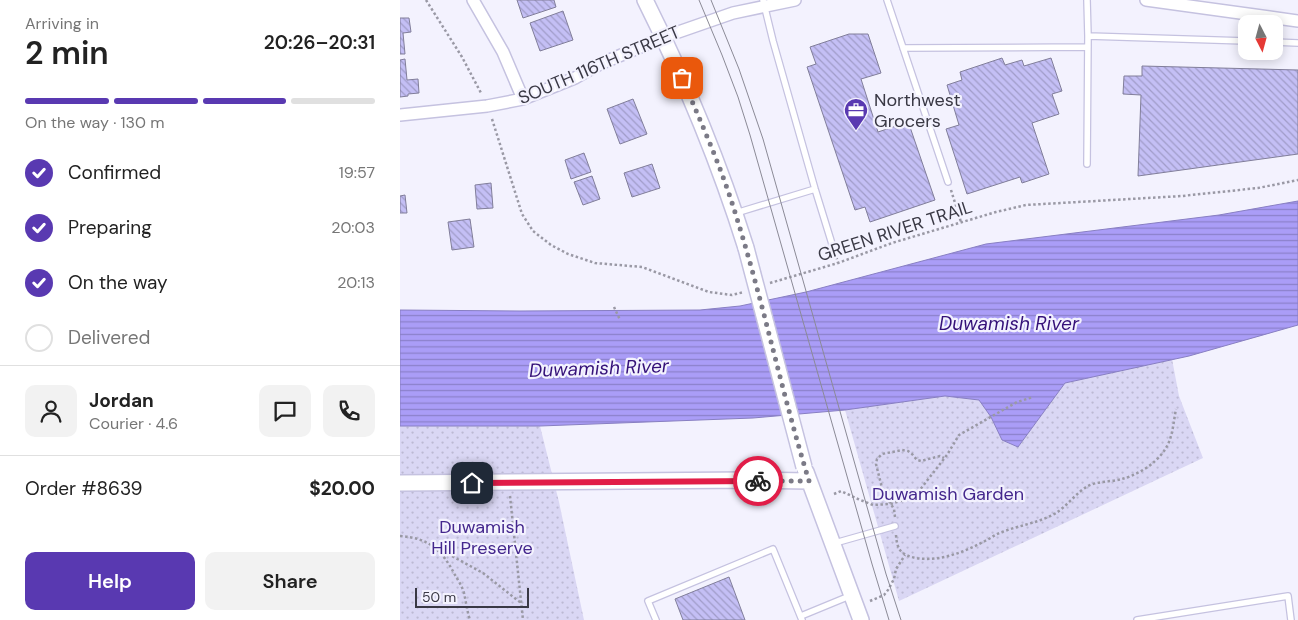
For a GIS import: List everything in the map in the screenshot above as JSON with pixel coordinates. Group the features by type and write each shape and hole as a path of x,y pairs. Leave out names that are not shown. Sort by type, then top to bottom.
{"street":[{"path":"473,0 503,52 523,99"},
{"path":"645,0 664,37 708,138 735,213 806,474 861,620"},
{"name":"SOUTH 116TH STREET","path":"400,115 487,106 523,99 575,78 600,64 664,37 764,3 794,0"},
{"path":"1146,0 1298,20"},
{"path":"400,483 748,480 806,474"}],"lane":[{"path":"887,0 948,182"},
{"path":"1087,0 1087,164"},
{"path":"764,3 773,41 832,244"},
{"path":"1088,36 1238,41"},
{"path":"1283,42 1298,43"},
{"path":"903,48 1088,46"},
{"path":"735,213 815,189"},
{"path":"832,544 895,526"},
{"path":"656,620 648,601 773,550 801,618 852,595"},
{"path":"1137,620 1288,596 1291,620"}],"path":[{"path":"426,0 462,57 482,96"},
{"path":"492,120 522,214 533,230 551,245 568,254 595,263 642,267 709,292 732,295 750,290"},
{"name":"GREEN RIVER TRAIL","path":"768,284 838,263 892,243 1026,205 1182,196 1258,188 1298,180"},
{"path":"948,182 961,222"},
{"path":"614,307 620,320"},
{"path":"834,494 841,491 873,505 890,504 911,498 919,492 959,435 1017,402 1033,397"},
{"path":"944,458 940,456 921,462 908,451 902,450 882,454 877,459 876,464 884,492 894,509 896,542 901,553 905,555 922,559 938,559 970,549 999,533 1056,513 1088,486 1122,479 1147,468 1162,454 1171,440 1176,409"},
{"path":"509,482 523,620"},
{"path":"400,536 408,536 425,541 483,573 521,603"},
{"path":"425,541 441,552 448,561 464,591 470,620"},
{"path":"868,602 888,590 894,579 896,569 905,555"}],"green space":[{"name":"Duwamish Garden","path":"1172,359 1179,396 1203,458 899,601 845,410 945,396 979,400 991,417 1002,440 1018,447 1065,383"},
{"name":"Duwamish Hill Preserve","path":"400,426 540,426 559,502 584,620 400,620"}],"water":[{"name":"Duwamish River","path":"1298,201 1298,325 1189,356 1065,383 1018,447 1002,440 991,417 979,400 945,396 845,410 753,418 540,426 400,426 400,310 700,310 740,306 806,292 986,244 1219,215"}],"building":[{"path":"517,0 554,0 556,7 523,18"},
{"path":"563,11 573,40 540,51 530,23"},
{"path":"400,18 409,18 411,32 403,33 405,54 400,54"},
{"path":"849,34 868,34 881,73 861,79 878,132 902,124 910,127 935,200 870,222 865,207 855,210 807,67 816,64 810,47"},
{"path":"1002,58 1005,65 1022,60 1024,66 1051,58 1062,91 1052,94 1059,114 1032,123 1049,174 1022,183 1020,177 967,194 946,129 959,125 947,85 962,80 960,72"},
{"path":"405,59 407,80 418,79 419,93 400,97 400,60"},
{"path":"1142,66 1298,70 1298,154 1138,176 1141,95 1123,94 1124,76 1142,76"},
{"path":"633,99 647,134 620,144 607,109"},
{"path":"584,153 591,172 571,179 565,160"},
{"path":"652,164 660,188 632,197 624,173"},
{"path":"592,176 600,199 583,205 574,182"},
{"path":"491,183 493,208 477,209 475,185"},
{"path":"405,195 407,213 400,213 400,196"},
{"path":"470,219 474,247 452,250 448,222"},
{"path":"729,577 745,620 683,620 675,599"}],"tram line":[{"path":"699,0 738,97 750,135 889,620"},
{"path":"711,0 739,69 763,139 886,574 901,620"}],"way so far":[{"path":"682,78 708,138 733,205 809,481 758,481"}],"place":[{"name":"Northwest Grocers","path":"856,131"}],"route":[{"path":"472,483 758,481"}]}
